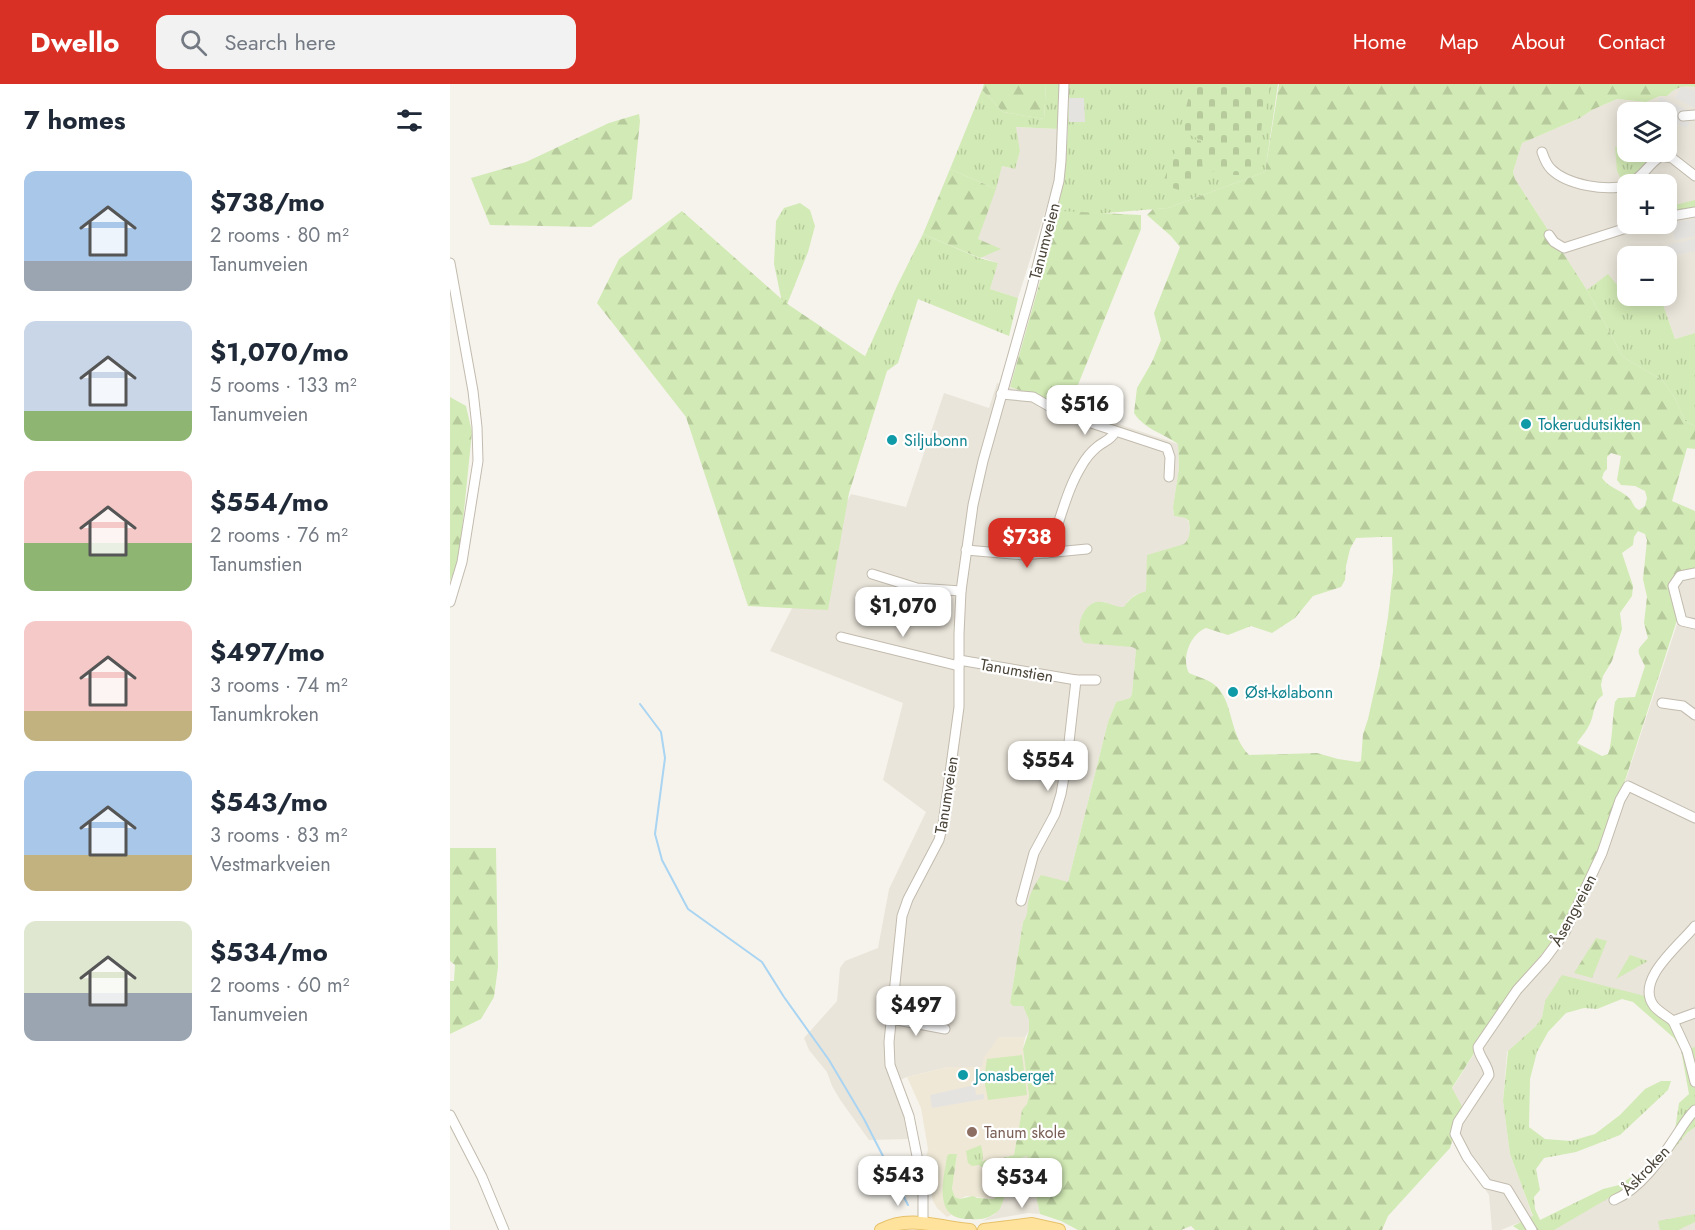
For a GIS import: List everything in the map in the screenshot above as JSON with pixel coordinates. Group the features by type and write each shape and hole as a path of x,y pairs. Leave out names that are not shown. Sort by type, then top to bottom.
{"main road":[{"path":"881,1230 903,1222 970,1230"},
{"path":"984,1230 1032,1224 1059,1230"}],"street":[{"name":"Tanumveien","path":"929,1225 909,1116 890,1065 889,1042 902,916 908,899 939,840 943,824 959,707 961,591 966,550 979,476 1059,181 1064,84"},
{"path":"1683,116 1695,115"},
{"path":"1542,152 1552,169 1569,179 1602,189 1617,188"},
{"path":"1645,174 1656,160 1661,156 1667,156 1695,176"},
{"path":"1677,215 1695,212"},
{"path":"1549,235 1554,242 1564,248 1617,231"},
{"path":"450,263 472,391 477,427 478,461 462,562 450,602"},
{"path":"1001,394 1033,398 1061,413 1167,448 1170,457 1169,477"},
{"path":"1047,553 1069,491 1081,467 1090,453 1108,441 1115,432"},
{"path":"966,550 1024,555 1087,549"},
{"path":"1695,573 1680,576 1673,586 1682,621 1695,624"},
{"path":"872,574 917,588 961,591"},
{"path":"841,638 959,663"},
{"name":"Tanumstien","path":"959,663 1076,680 1096,680"},
{"name":"Tanumstien","path":"1021,901 1034,854 1055,814 1061,794 1076,680"},
{"path":"1662,703 1683,706 1695,715"},
{"name":"Åsengveien","path":"1532,1230 1507,1189 1488,1184 1464,1151 1455,1134 1458,1122 1489,1075 1486,1062 1479,1052 1483,1038 1517,990 1545,959 1565,932 1602,853 1620,800 1628,786 1695,818"},
{"path":"1695,927 1659,966 1651,980 1650,997 1654,1006 1673,1021 1687,1051 1695,1082"},
{"path":"1673,1021 1695,1013"},
{"path":"892,1019 945,1029"},
{"name":"Åskroken","path":"1614,1200 1624,1196 1662,1158 1688,1117 1695,1110"},
{"path":"450,1115 482,1177 504,1230"}],"shaded area":[{"path":"1684,85 1695,87 1695,333 1675,339 1663,306 1677,306 1677,246 1617,246 1617,285 1608,275 1587,290 1515,179 1513,172 1522,143 1617,99 1646,102 1660,96 1667,96"},
{"path":"1681,87 1695,91 1695,108 1675,98"},
{"path":"1660,97 1671,102 1658,102"},
{"path":"1069,98 1084,98 1085,122 1069,122"},
{"path":"1677,105 1694,113 1687,128 1677,124"},
{"path":"1015,127 1059,129 1055,180 1018,298 990,289 998,263 980,257 978,239 1002,166 1015,169 1020,151"},
{"path":"1695,219 1695,236 1675,240 1674,234 1677,234 1677,222"},
{"path":"1695,239 1695,251 1677,255 1677,246 1668,245"},
{"path":"997,383 1178,444 1179,468 1173,507 1174,516 1185,518 1189,522 1190,534 1184,544 1148,555 1146,591 1135,595 1125,607 1095,602 1083,613 1136,649 1132,694 1130,698 1116,702 1108,722 1068,882 1028,902 1028,916 1023,922 1010,1003 1013,1006 1023,1006 1029,1020 1029,1031 1025,1037 999,1038 982,1067 948,1067 907,1077 892,1084 909,1139 869,1140 841,1101 827,1072 809,1050 804,1038 837,1001 840,968 845,961 878,948 889,889 926,812 883,780 903,703 770,651 851,494 906,507 944,393 989,408"},
{"path":"1695,574 1695,1047 1681,1050 1670,1025 1648,1004 1645,996 1545,1001 1542,1017 1536,1026 1507,1052 1503,1101 1510,1154 1533,1217 1501,1230 1492,1230 1489,1195 1451,1138 1463,1108 1452,1089 1523,976 1585,904 1678,621 1678,577"},
{"name":"Tanum skole","path":"999,1037 1025,1037 1023,1049 1029,1096 1022,1111 1014,1155 995,1160 991,1173 986,1175 986,1186 995,1195 994,1199 955,1197 952,1189 957,1154 947,1156 943,1188 946,1207 951,1215 947,1217 933,1201 925,1164 928,1149 921,1108 907,1077 948,1067 982,1067 984,1057"},
{"path":"975,1085 976,1095 984,1094 984,1099 932,1108 930,1095"},
{"path":"1695,1127 1695,1230 1553,1230 1657,1170 1687,1133"},
{"path":"1027,1156 1040,1214 1028,1213 982,1221 995,1214 1006,1163"}],"green space":[{"path":"984,84 1046,84 1044,119 1003,112 982,90"},
{"path":"1046,84 1060,84 1059,129 1016,127 1020,151 1015,169 1002,166 996,189 950,169 982,90 1003,112 1044,119"},
{"path":"1069,84 1278,84 1265,172 1168,208 1056,217 1065,166"},
{"path":"1192,84 1272,84 1262,123 1258,167 1239,175 1206,170 1204,141 1180,131"},
{"path":"1279,84 1695,84 1695,87 1680,87 1667,96 1660,96 1646,102 1617,99 1522,143 1513,172 1515,179 1587,290 1623,357 1662,380 1675,398 1685,421 1695,426 1695,449 1687,448 1672,501 1695,511 1695,574 1678,577 1677,620 1585,904 1523,976 1452,1088 1463,1108 1450,1148 1388,1216 1382,1230 1195,1230 1191,1226 1181,1230 1078,1230 1040,1214 1027,1156 1006,1163 1004,1198 1000,1209 990,1216 983,1219 959,1218 947,1210 944,1203 943,1187 949,1154 957,1154 952,1189 955,1197 960,1199 973,1196 994,1199 995,1195 987,1187 986,1175 991,1173 995,1160 1014,1155 1022,1110 1029,1096 1023,1049 1029,1031 1029,1020 1023,1006 1013,1006 1010,1003 1023,922 1027,915 1030,896 1041,875 1068,882 1108,722 1116,702 1130,698 1132,694 1136,649 1084,643 1079,626 1083,614 1091,604 1096,602 1124,607 1139,593 1146,591 1147,555 1184,544 1188,539 1189,521 1174,516 1173,507 1179,468 1178,444 1148,427 1134,413 1137,388 1161,340 1154,313 1180,247 1147,215 1153,209 1168,208 1265,172","holes":["1611,453 1621,456 1617,480 1621,485 1635,486 1645,491 1647,498 1645,506 1639,510 1627,496 1602,478 1607,469 1607,457","1638,531 1645,534 1647,540 1643,579 1647,597 1644,623 1648,638 1639,650 1645,666 1635,697 1618,698 1615,702 1610,749 1608,754 1602,756 1577,743 1590,724 1597,701 1603,695 1601,685 1603,676 1612,661 1622,629 1620,613 1632,596 1633,586 1622,553 1633,545","1392,537 1393,571 1388,617 1380,665 1363,734 1361,761 1338,759 1317,753 1249,755 1238,739 1227,703 1218,688 1189,673 1186,661 1191,641 1206,628 1228,635 1251,626 1272,633 1295,618 1313,596 1341,587 1345,580 1350,549 1356,538"]},
{"path":"639,114 632,199 591,227 490,225 471,178 526,162 609,123"},
{"path":"1181,137 1201,141 1203,175 1196,175 1190,191 1186,192 1166,186 1163,182"},
{"path":"1615,147 1617,147 1617,162 1651,162 1639,174 1618,174"},
{"path":"950,169 996,189 978,239 1001,249 980,258 923,234"},
{"path":"1695,200 1695,210 1677,214 1677,204"},
{"path":"800,203 810,210 815,226 808,252 784,312 774,264 776,221 784,208"},
{"path":"682,211 786,303 887,371 849,493 828,610 748,606 686,417 597,303 619,259"},
{"path":"1060,211 1141,215 1141,229 1069,407 1010,387"},
{"path":"923,234 979,258 998,263 990,289 1018,298 1009,336 918,299 898,363 887,371 862,363 897,286"},
{"path":"1608,274 1617,285 1617,306 1663,306 1675,339 1695,333 1695,426 1685,421 1675,398 1662,380 1623,357 1587,290"},
{"path":"450,397 466,406 472,432 459,560 450,581"},
{"path":"450,848 496,848 498,967 494,997 481,1019 450,1034 450,981 454,981 455,965 450,961"},
{"path":"1596,938 1607,941 1592,978 1574,973"},
{"path":"1630,955 1648,961 1616,979"},
{"path":"1562,975 1645,996 1648,1004 1670,1025 1681,1050 1695,1047 1695,1127 1687,1133 1657,1170 1554,1230 1519,1230 1513,1226 1533,1216 1510,1154 1503,1101 1508,1051 1536,1026 1542,1017 1545,1001","holes":["1622,999 1633,1002 1674,1038 1681,1050 1689,1094 1679,1103 1675,1130 1647,1167 1619,1185 1603,1189 1540,1220 1535,1209 1534,1197 1540,1190 1536,1169 1544,1158 1576,1152 1620,1135 1668,1090 1671,1081 1661,1081 1645,1089 1620,1115 1595,1134 1571,1141 1545,1139 1529,1127 1530,1079 1537,1052 1548,1032 1566,1013 1584,1008 1597,1009"]},
{"path":"1022,1055 1027,1095 988,1100 984,1079 987,1059"},
{"path":"981,1145 982,1162 985,1160 990,1164 986,1170 979,1165 972,1166 968,1163 966,1151"},
{"path":"1695,1214 1695,1222 1678,1230 1660,1230 1658,1221"}],"waterway":[{"path":"640,704 661,732 665,758 655,834 662,860 688,909 762,962 829,1060 864,1119 908,1205"}],"place":[{"name":"Tokerudutsikten","path":"1526,424"},
{"name":"Siljubonn","path":"892,440"},
{"name":"Øst-kølabonn","path":"1233,692"},
{"name":"Jonasberget","path":"963,1075"},
{"name":"Tanum skole","path":"972,1132"}]}
